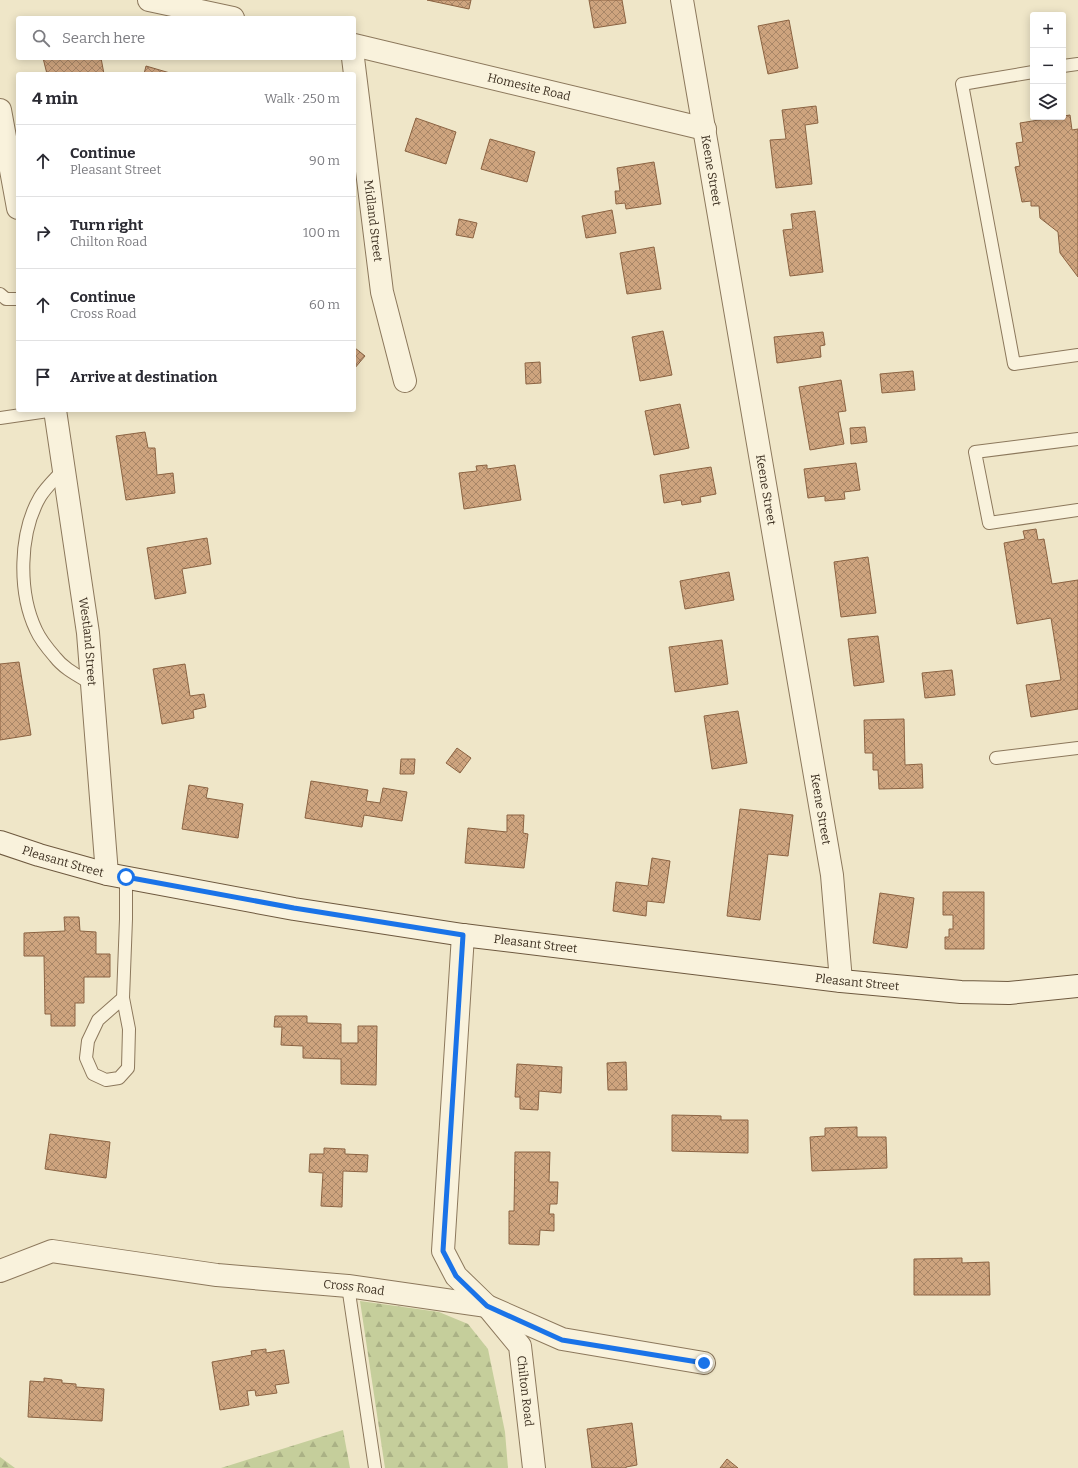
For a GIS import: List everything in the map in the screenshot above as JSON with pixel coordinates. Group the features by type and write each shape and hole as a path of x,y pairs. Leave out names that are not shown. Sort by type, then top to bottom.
{"street":[{"path":"149,0 224,16"},
{"name":"Keene Street","path":"682,0 832,876 841,981"},
{"name":"Homesite Road","path":"356,45 705,129"},
{"name":"Midland Street","path":"353,60 355,72"},
{"name":"Midland Street","path":"356,82 382,292 405,380"},
{"path":"0,110 5,166 16,202"},
{"name":"Westland Street","path":"55,412 88,633 92,684 116,876"},
{"name":"Pleasant Street","path":"0,842 39,855 116,876 294,908 463,935 841,981 962,992 1009,992 1078,986"},
{"name":"Chilton Road","path":"463,935 443,1251 456,1276 487,1306 520,1346 534,1468"},
{"name":"Cross Road","path":"0,1271 52,1251 217,1276 348,1286 487,1306 562,1340 704,1363"}],"lane":[{"path":"1066,66 1078,64"},
{"path":"1030,73 962,84 1014,364 1078,355"},
{"path":"0,294 6,299 16,299"},
{"path":"0,418 41,412"},
{"path":"1078,439 975,452 989,523 1078,510"},
{"path":"64,469 41,497 28,526 23,563 26,598 36,630 55,658 92,684"},
{"path":"996,758 1078,748"},
{"path":"116,876 126,919 123,998 129,1029 128,1068 119,1078 106,1080 92,1074 86,1058 88,1041 98,1020 123,998"},
{"path":"348,1286 375,1468"}],"green space":[{"path":"360,1301 439,1312 468,1324 488,1349 505,1432 508,1468 385,1468"},
{"path":"343,1430 350,1468 221,1468"},
{"path":"0,1457 15,1468 0,1468"}],"building":[{"path":"427,0 471,0 469,9"},
{"path":"589,0 622,0 626,23 594,28"},
{"path":"789,20 798,68 768,74 758,26"},
{"path":"44,60 101,60 104,72 46,72"},
{"path":"146,66 167,72 144,72"},
{"path":"816,106 818,123 805,125 812,184 776,188 770,140 786,139 782,110"},
{"path":"1070,115 1072,130 1078,129 1078,277 1060,253 1058,232 1040,218 1039,206 1031,206 1031,201 1022,202 1015,167 1020,166 1016,143 1023,142 1020,123 1039,120 1066,120 1066,116"},
{"path":"416,118 456,132 446,164 405,151"},
{"path":"490,139 535,152 527,182 481,169"},
{"path":"654,162 661,204 626,209 625,203 616,204 615,191 620,191 617,168"},
{"path":"612,210 616,233 586,238 582,216"},
{"path":"815,211 823,272 790,276 783,230 793,229 791,214"},
{"path":"459,219 477,223 473,238 456,235"},
{"path":"654,247 661,289 627,294 620,253"},
{"path":"663,331 672,375 640,381 632,337"},
{"path":"823,332 825,345 820,346 821,357 777,363 774,337"},
{"path":"356,349 365,356 356,367"},
{"path":"540,362 541,383 526,384 525,363"},
{"path":"913,371 915,390 882,393 880,374"},
{"path":"841,380 846,411 838,412 844,444 810,450 799,387"},
{"path":"680,404 689,448 654,455 645,411"},
{"path":"865,427 867,442 851,444 850,428"},
{"path":"145,432 148,448 155,448 157,475 173,473 175,493 126,500 116,436"},
{"path":"856,463 860,490 844,492 845,499 825,501 825,496 808,498 804,469"},
{"path":"487,465 487,469 515,465 521,500 464,509 459,473 477,471 476,466"},
{"path":"711,467 716,494 700,497 701,502 682,505 681,500 664,503 660,475"},
{"path":"1036,529 1038,540 1044,539 1052,584 1078,580 1078,709 1031,717 1026,685 1061,680 1051,618 1017,624 1004,543 1025,539 1023,531"},
{"path":"207,538 211,564 182,569 186,593 155,599 147,548"},
{"path":"868,557 876,613 841,617 834,562"},
{"path":"729,572 734,600 685,609 680,581"},
{"path":"878,636 884,682 854,686 848,639"},
{"path":"722,640 728,684 675,692 669,647"},
{"path":"19,662 31,735 0,740 0,664"},
{"path":"185,664 190,696 204,694 206,707 193,710 194,718 162,724 153,669"},
{"path":"952,670 955,695 925,698 922,673"},
{"path":"738,711 747,763 712,769 704,716"},
{"path":"904,719 905,765 922,764 923,788 879,789 878,770 873,770 873,753 865,753 864,720"},
{"path":"457,748 471,758 460,773 446,763"},
{"path":"401,759 415,759 414,774 400,774"},
{"path":"311,781 368,790 366,801 380,803 383,788 407,792 402,821 364,815 362,827 305,818"},
{"path":"189,785 208,788 206,798 243,804 238,838 182,829"},
{"path":"740,809 793,815 788,856 768,854 760,920 727,916"},
{"path":"507,815 524,815 523,833 528,834 524,868 465,863 468,828 507,832"},
{"path":"652,858 670,861 664,903 647,901 646,916 613,911 616,882 648,886"},
{"path":"943,892 984,892 984,949 945,949 945,937 949,937 949,929 953,929 953,915 943,915"},
{"path":"880,893 914,898 907,948 873,943"},
{"path":"64,917 79,917 80,931 96,932 96,954 110,954 110,977 84,977 84,1003 75,1003 75,1026 51,1026 51,1014 45,1014 44,956 24,956 24,933 65,931"},
{"path":"275,1016 307,1016 307,1023 341,1024 341,1043 358,1043 358,1026 377,1026 376,1085 341,1084 341,1059 303,1058 303,1046 281,1045 282,1027 274,1027"},
{"path":"626,1062 627,1090 608,1090 607,1063"},
{"path":"517,1064 562,1067 561,1093 539,1091 538,1110 520,1109 520,1097 515,1097"},
{"path":"672,1115 721,1116 721,1120 748,1120 748,1153 672,1151"},
{"path":"857,1127 857,1137 886,1137 887,1168 812,1171 810,1137 825,1136 825,1128"},
{"path":"50,1134 110,1142 106,1178 45,1169"},
{"path":"324,1148 345,1149 345,1154 368,1155 367,1172 343,1171 342,1207 321,1206 323,1173 309,1172 310,1154 324,1154"},
{"path":"515,1152 550,1152 549,1182 558,1182 557,1204 550,1204 549,1214 554,1214 554,1231 540,1230 539,1245 509,1244 509,1211 514,1211"},
{"path":"962,1258 962,1263 989,1262 990,1295 914,1295 914,1259"},
{"path":"266,1349 266,1353 284,1350 289,1383 275,1385 277,1393 256,1396 255,1390 247,1391 249,1405 220,1410 212,1362 252,1355 251,1351"},
{"path":"44,1378 62,1380 62,1383 76,1384 76,1387 104,1389 102,1421 28,1417 30,1381 44,1382"},
{"path":"632,1423 637,1465 626,1468 592,1468 587,1429"},
{"path":"727,1459 738,1468 720,1468"}],"route":[{"path":"126,877 294,908 463,935 443,1251 456,1276 487,1306 562,1340 704,1363"}]}
